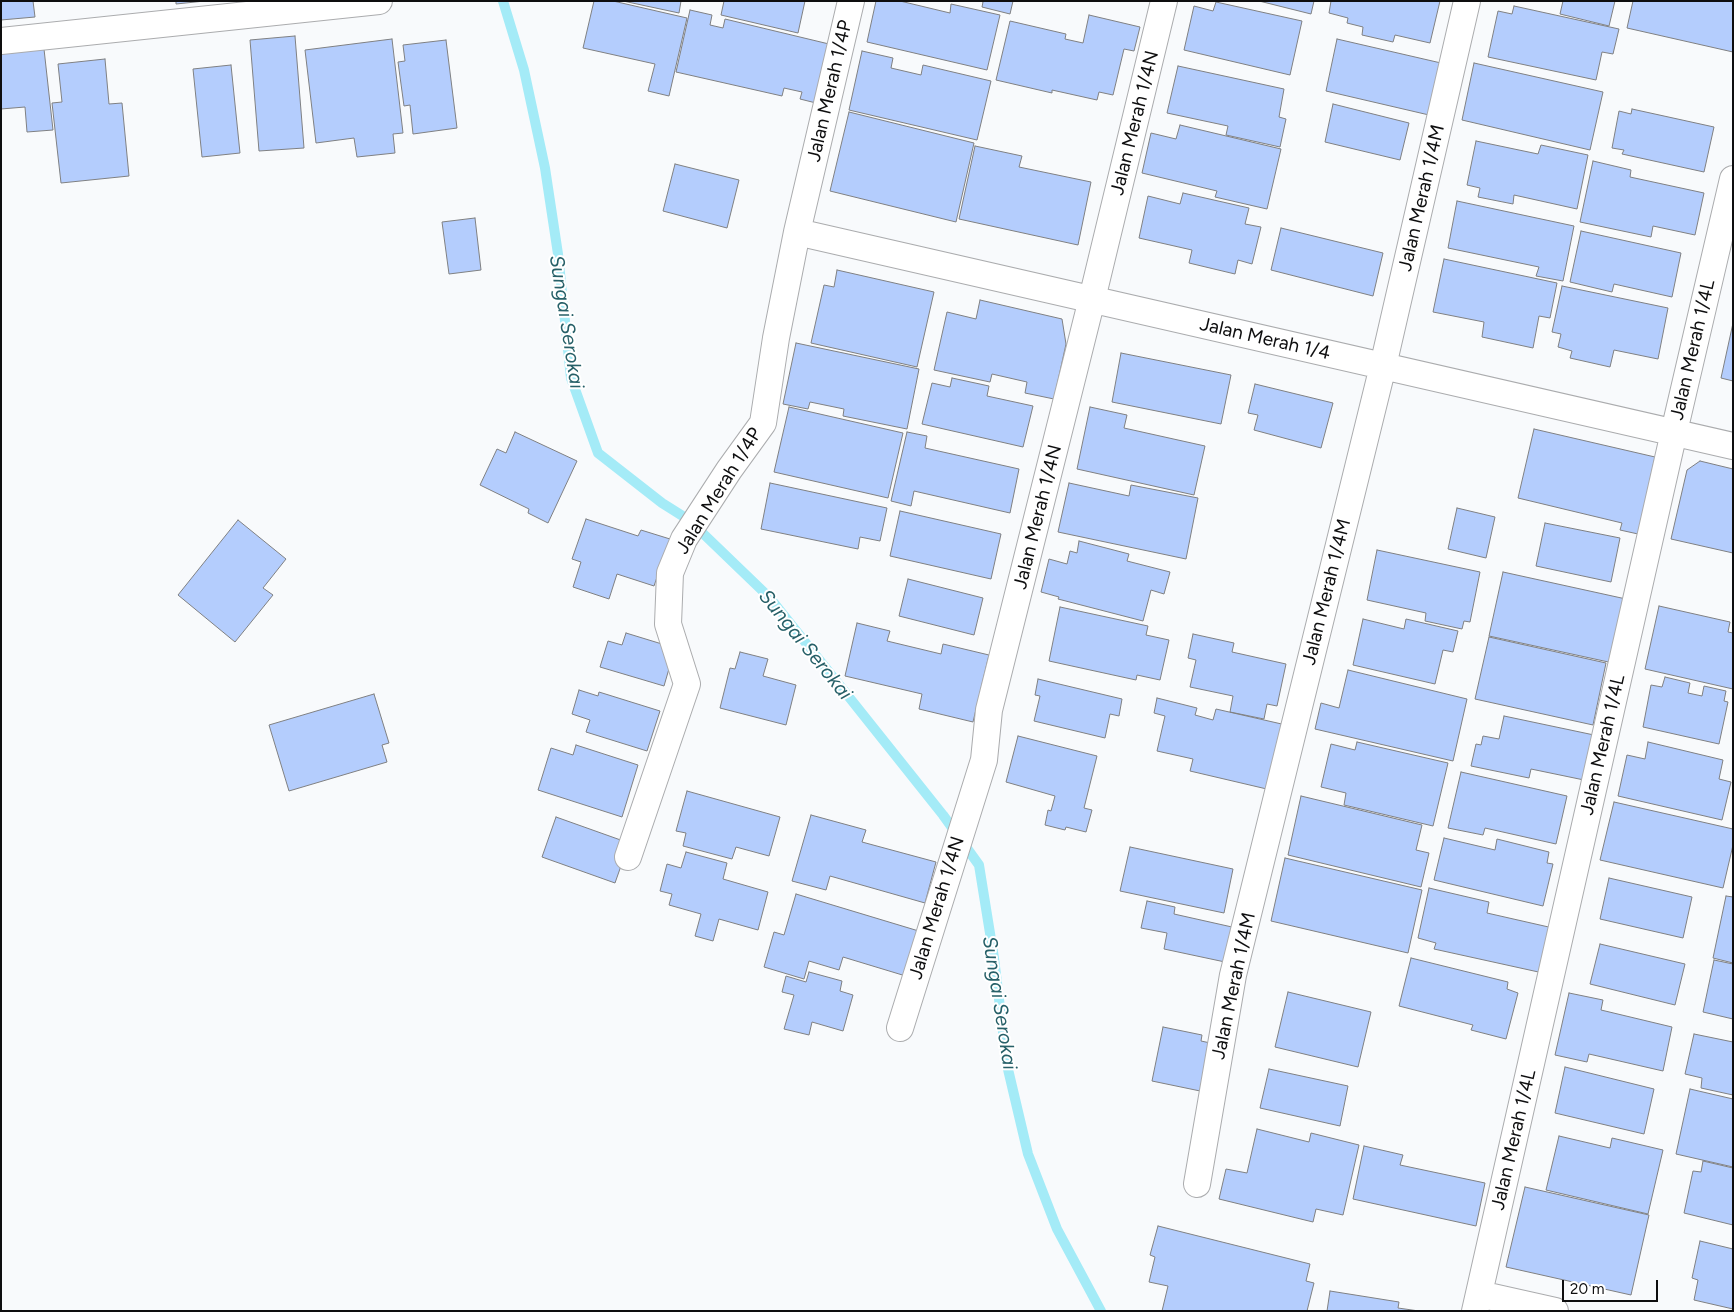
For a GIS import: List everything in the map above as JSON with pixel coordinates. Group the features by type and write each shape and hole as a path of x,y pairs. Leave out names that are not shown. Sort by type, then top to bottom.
{"street":[{"name":"Jalan Merah 1/4P","path":"628,857 687,684 668,624 670,573 684,539 729,470 763,424 776,338 797,232 852,1"},
{"name":"Jalan Merah 1/4N","path":"900,1028 984,760 989,710 1092,299 1164,1"},
{"name":"Jalan Merah 1/4M","path":"1197,1184 1233,975 1383,366 1467,1"},
{"path":"1,41 379,2"},
{"name":"Jalan Merah 1/4L","path":"1477,1302 1733,179"},
{"name":"Jalan Merah 1/4","path":"797,232 1733,446"},
{"path":"1477,1302 1556,1311"}],"building":[{"path":"1,1 33,1 35,17 1,20"},
{"path":"176,1 205,1 176,4"},
{"path":"594,1 613,1 687,18 669,96 648,91 655,64 583,48"},
{"path":"623,1 681,1 679,13"},
{"path":"724,1 805,1 798,33 721,15"},
{"path":"876,1 900,1 950,13 951,4 1000,15 987,70 867,42"},
{"path":"981,1 1013,1 1010,14 982,7 983,2"},
{"path":"1259,1 1314,1 1311,14"},
{"path":"1331,1 1440,1 1430,43 1395,35 1393,42 1362,35 1363,27 1347,23 1348,18 1329,13"},
{"path":"1563,1 1615,1 1609,26 1560,14"},
{"path":"1633,1 1733,1 1733,52 1627,28"},
{"path":"1216,2 1302,21 1290,75 1184,50 1194,6 1213,11"},
{"path":"1514,6 1619,29 1613,54 1602,52 1596,80 1488,57 1498,11 1512,14"},
{"path":"690,10 712,15 710,25 723,28 725,19 829,44 816,103 800,99 802,92 784,88 782,96 676,72"},
{"path":"1089,15 1140,27 1134,51 1124,49 1113,95 1099,92 1097,100 1052,90 1052,93 996,80 1010,21 1066,34 1065,39 1083,43"},
{"path":"295,36 304,148 259,151 250,40"},
{"path":"392,39 403,133 393,134 395,153 357,157 354,138 316,143 305,50"},
{"path":"1337,39 1441,63 1429,115 1326,91"},
{"path":"446,40 457,128 413,134 410,105 404,106 398,62 405,61 403,45"},
{"path":"44,49 53,130 27,132 25,107 1,109 1,54"},
{"path":"862,51 893,58 891,68 921,75 923,65 991,81 977,140 849,110"},
{"path":"105,59 109,104 122,103 129,176 61,183 52,103 62,102 58,64"},
{"path":"1474,63 1603,92 1590,150 1462,120"},
{"path":"231,65 240,153 202,157 193,69"},
{"path":"1178,66 1284,89 1279,117 1286,119 1280,147 1226,135 1228,126 1167,113"},
{"path":"1333,104 1409,123 1400,160 1325,142"},
{"path":"1632,109 1714,127 1704,172 1622,154 1624,150 1612,148 1619,111 1631,114"},
{"path":"849,112 974,143 956,222 830,191"},
{"path":"1180,125 1281,149 1267,209 1215,197 1217,191 1142,173 1151,133 1176,139"},
{"path":"1476,141 1538,154 1541,145 1588,155 1577,209 1514,195 1513,204 1478,197 1480,188 1467,185"},
{"path":"975,146 1022,156 1019,167 1091,182 1078,245 959,219"},
{"path":"1593,161 1631,170 1630,177 1704,193 1695,235 1653,226 1651,237 1580,222"},
{"path":"675,164 739,180 727,228 663,211"},
{"path":"1183,193 1249,208 1245,224 1261,227 1252,264 1238,260 1235,274 1189,263 1192,250 1139,238 1148,196 1180,204"},
{"path":"1457,201 1574,226 1563,281 1536,276 1539,267 1448,248"},
{"path":"475,218 481,270 449,274 442,222"},
{"path":"1281,228 1383,253 1373,296 1271,270"},
{"path":"1581,231 1681,253 1672,297 1614,284 1612,292 1570,282"},
{"path":"1444,259 1557,283 1550,318 1539,316 1533,348 1482,337 1484,322 1433,312"},
{"path":"837,270 934,292 917,367 811,343 824,285 834,287"},
{"path":"1562,286 1668,308 1658,359 1614,350 1610,367 1570,358 1572,351 1558,347 1561,334 1552,332"},
{"path":"980,300 1062,319 1066,344 1054,399 1025,393 1027,382 992,374 990,382 934,370 947,312 976,319"},
{"path":"1733,323 1733,381 1721,378"},
{"path":"796,343 919,369 907,429 843,416 844,409 810,402 808,409 783,404"},
{"path":"1121,353 1231,375 1221,424 1112,402"},
{"path":"952,378 989,386 987,396 1033,406 1023,447 922,424 932,383 950,387"},
{"path":"1255,384 1333,403 1321,448 1254,430 1258,415 1248,413"},
{"path":"789,407 903,433 888,498 774,472"},
{"path":"1090,407 1127,415 1124,428 1205,446 1194,495 1077,469"},
{"path":"1534,429 1655,457 1638,534 1620,530 1622,523 1518,498"},
{"path":"515,432 577,461 548,523 528,513 529,509 480,485 497,449 506,453"},
{"path":"907,432 927,436 925,448 1019,469 1010,513 914,491 911,506 891,501"},
{"path":"1700,461 1733,469 1733,553 1671,539 1687,470"},
{"path":"770,483 887,508 880,541 860,537 858,549 761,529"},
{"path":"1069,483 1129,496 1131,485 1198,498 1186,559 1058,532"},
{"path":"1457,508 1495,517 1486,558 1448,549"},
{"path":"900,511 1001,534 991,579 890,556"},
{"path":"586,519 638,536 641,530 670,539 654,586 617,574 609,599 573,587 581,562 572,559"},
{"path":"238,520 286,559 263,588 273,595 235,642 178,595"},
{"path":"1545,523 1620,538 1611,582 1536,566"},
{"path":"1079,541 1129,554 1127,561 1170,572 1164,594 1151,590 1143,621 1058,599 1059,597 1041,592 1049,559 1067,564 1070,551 1077,553"},
{"path":"1377,550 1480,572 1470,622 1464,621 1462,629 1425,621 1426,613 1367,600"},
{"path":"1503,572 1626,599 1613,663 1489,636"},
{"path":"908,579 983,598 974,635 899,616"},
{"path":"1659,606 1730,622 1728,632 1733,633 1733,689 1645,669"},
{"path":"1060,607 1148,626 1146,635 1169,640 1160,680 1137,675 1136,680 1049,661"},
{"path":"1363,619 1404,629 1406,619 1458,631 1453,652 1443,650 1435,684 1353,665"},
{"path":"857,623 890,631 887,641 941,654 943,644 989,655 973,722 919,709 922,694 845,676"},
{"path":"626,633 675,648 664,686 600,667 608,641 622,645"},
{"path":"1193,634 1234,643 1232,652 1286,664 1277,706 1267,704 1264,719 1230,712 1233,696 1190,687 1196,660 1188,658"},
{"path":"1489,637 1606,663 1593,725 1475,699"},
{"path":"740,652 768,659 763,676 796,685 786,725 720,708 730,668 735,669"},
{"path":"1348,670 1467,699 1453,761 1315,729 1321,703 1339,708"},
{"path":"1665,677 1690,683 1688,693 1702,696 1704,686 1726,691 1724,701 1728,702 1719,744 1643,727 1651,685 1662,687"},
{"path":"1038,679 1122,699 1119,716 1110,714 1105,738 1034,721 1040,696 1035,695"},
{"path":"579,690 598,696 599,692 660,711 647,751 586,732 590,720 572,714"},
{"path":"374,694 389,743 382,745 387,762 289,791 269,725"},
{"path":"1157,698 1197,708 1195,715 1213,720 1216,709 1286,725 1271,790 1190,771 1193,759 1157,751 1165,716 1154,713"},
{"path":"1504,716 1594,735 1584,780 1531,769 1529,778 1471,766 1476,744 1481,745 1483,736 1499,739"},
{"path":"1018,736 1097,756 1084,808 1092,810 1086,832 1066,827 1065,830 1045,825 1048,810 1051,811 1055,796 1006,782"},
{"path":"1357,742 1448,763 1433,826 1344,805 1346,793 1321,787 1331,744 1355,750"},
{"path":"1648,742 1723,760 1719,779 1731,782 1722,820 1618,796 1627,755 1645,759"},
{"path":"576,745 638,765 622,817 538,790 551,748 573,755"},
{"path":"1461,772 1567,796 1556,844 1485,828 1483,835 1448,828"},
{"path":"687,791 780,817 769,856 736,847 732,859 683,846 686,833 676,831"},
{"path":"1301,796 1422,825 1416,850 1429,853 1421,887 1288,855"},
{"path":"1614,802 1733,829 1733,845 1723,888 1600,860"},
{"path":"811,815 866,830 862,842 936,862 925,903 830,876 826,890 792,881"},
{"path":"556,817 629,843 615,883 542,857"},
{"path":"1444,838 1495,850 1497,839 1549,852 1547,863 1553,864 1543,906 1434,880"},
{"path":"1130,847 1233,869 1224,913 1120,891"},
{"path":"686,852 727,863 723,879 768,892 758,930 719,919 713,941 695,936 701,914 669,905 672,894 660,891 667,864 681,868"},
{"path":"1285,858 1422,890 1408,953 1271,921"},
{"path":"1609,878 1692,897 1683,938 1600,919"},
{"path":"1429,888 1489,902 1487,913 1553,928 1543,973 1434,949 1436,943 1418,938"},
{"path":"796,894 922,932 909,977 843,957 839,970 809,961 804,979 764,967 774,932 784,935"},
{"path":"1726,896 1733,897 1733,963 1713,958"},
{"path":"1147,901 1175,907 1174,914 1232,927 1225,962 1164,949 1167,933 1141,928"},
{"path":"1600,944 1685,964 1675,1005 1590,984"},
{"path":"1411,958 1508,982 1507,989 1518,993 1506,1039 1471,1030 1473,1025 1399,1006"},
{"path":"1714,960 1733,964 1733,1019 1703,1012"},
{"path":"809,972 842,981 840,991 853,995 843,1031 812,1022 809,1035 784,1029 794,995 782,992 786,976 806,982"},
{"path":"1288,992 1371,1012 1358,1067 1275,1047"},
{"path":"1569,993 1603,1000 1601,1010 1672,1027 1663,1071 1589,1054 1587,1062 1555,1055"},
{"path":"1163,1027 1202,1035 1201,1041 1215,1044 1205,1092 1152,1081"},
{"path":"1694,1034 1733,1042 1733,1095 1701,1088 1702,1078 1685,1074"},
{"path":"1565,1067 1654,1089 1644,1134 1555,1113"},
{"path":"1269,1069 1348,1086 1340,1126 1260,1108"},
{"path":"1690,1089 1733,1099 1733,1167 1676,1154"},
{"path":"1257,1129 1309,1142 1311,1133 1359,1145 1343,1215 1316,1209 1313,1222 1219,1199 1226,1169 1247,1173"},
{"path":"1559,1136 1610,1148 1612,1138 1663,1150 1648,1214 1546,1190"},
{"path":"1364,1146 1403,1155 1400,1165 1485,1183 1476,1226 1353,1199"},
{"path":"1703,1161 1733,1168 1733,1225 1684,1213 1693,1171 1701,1172"},
{"path":"1525,1187 1649,1215 1631,1295 1506,1267"},
{"path":"1158,1226 1310,1264 1306,1281 1314,1283 1307,1311 1162,1311 1168,1286 1149,1282 1155,1257 1150,1255"},
{"path":"1700,1241 1733,1249 1733,1309 1694,1300 1698,1280 1692,1278"},
{"path":"1330,1291 1399,1302 1398,1308 1419,1311 1327,1311"}],"waterway":[{"name":"Sungai Serokai","path":"503,1 524,70 545,168 558,254 571,378 598,453 662,503 689,520 770,598 943,815 979,865 994,958 1007,1065 1028,1154 1057,1229 1101,1311"}]}
